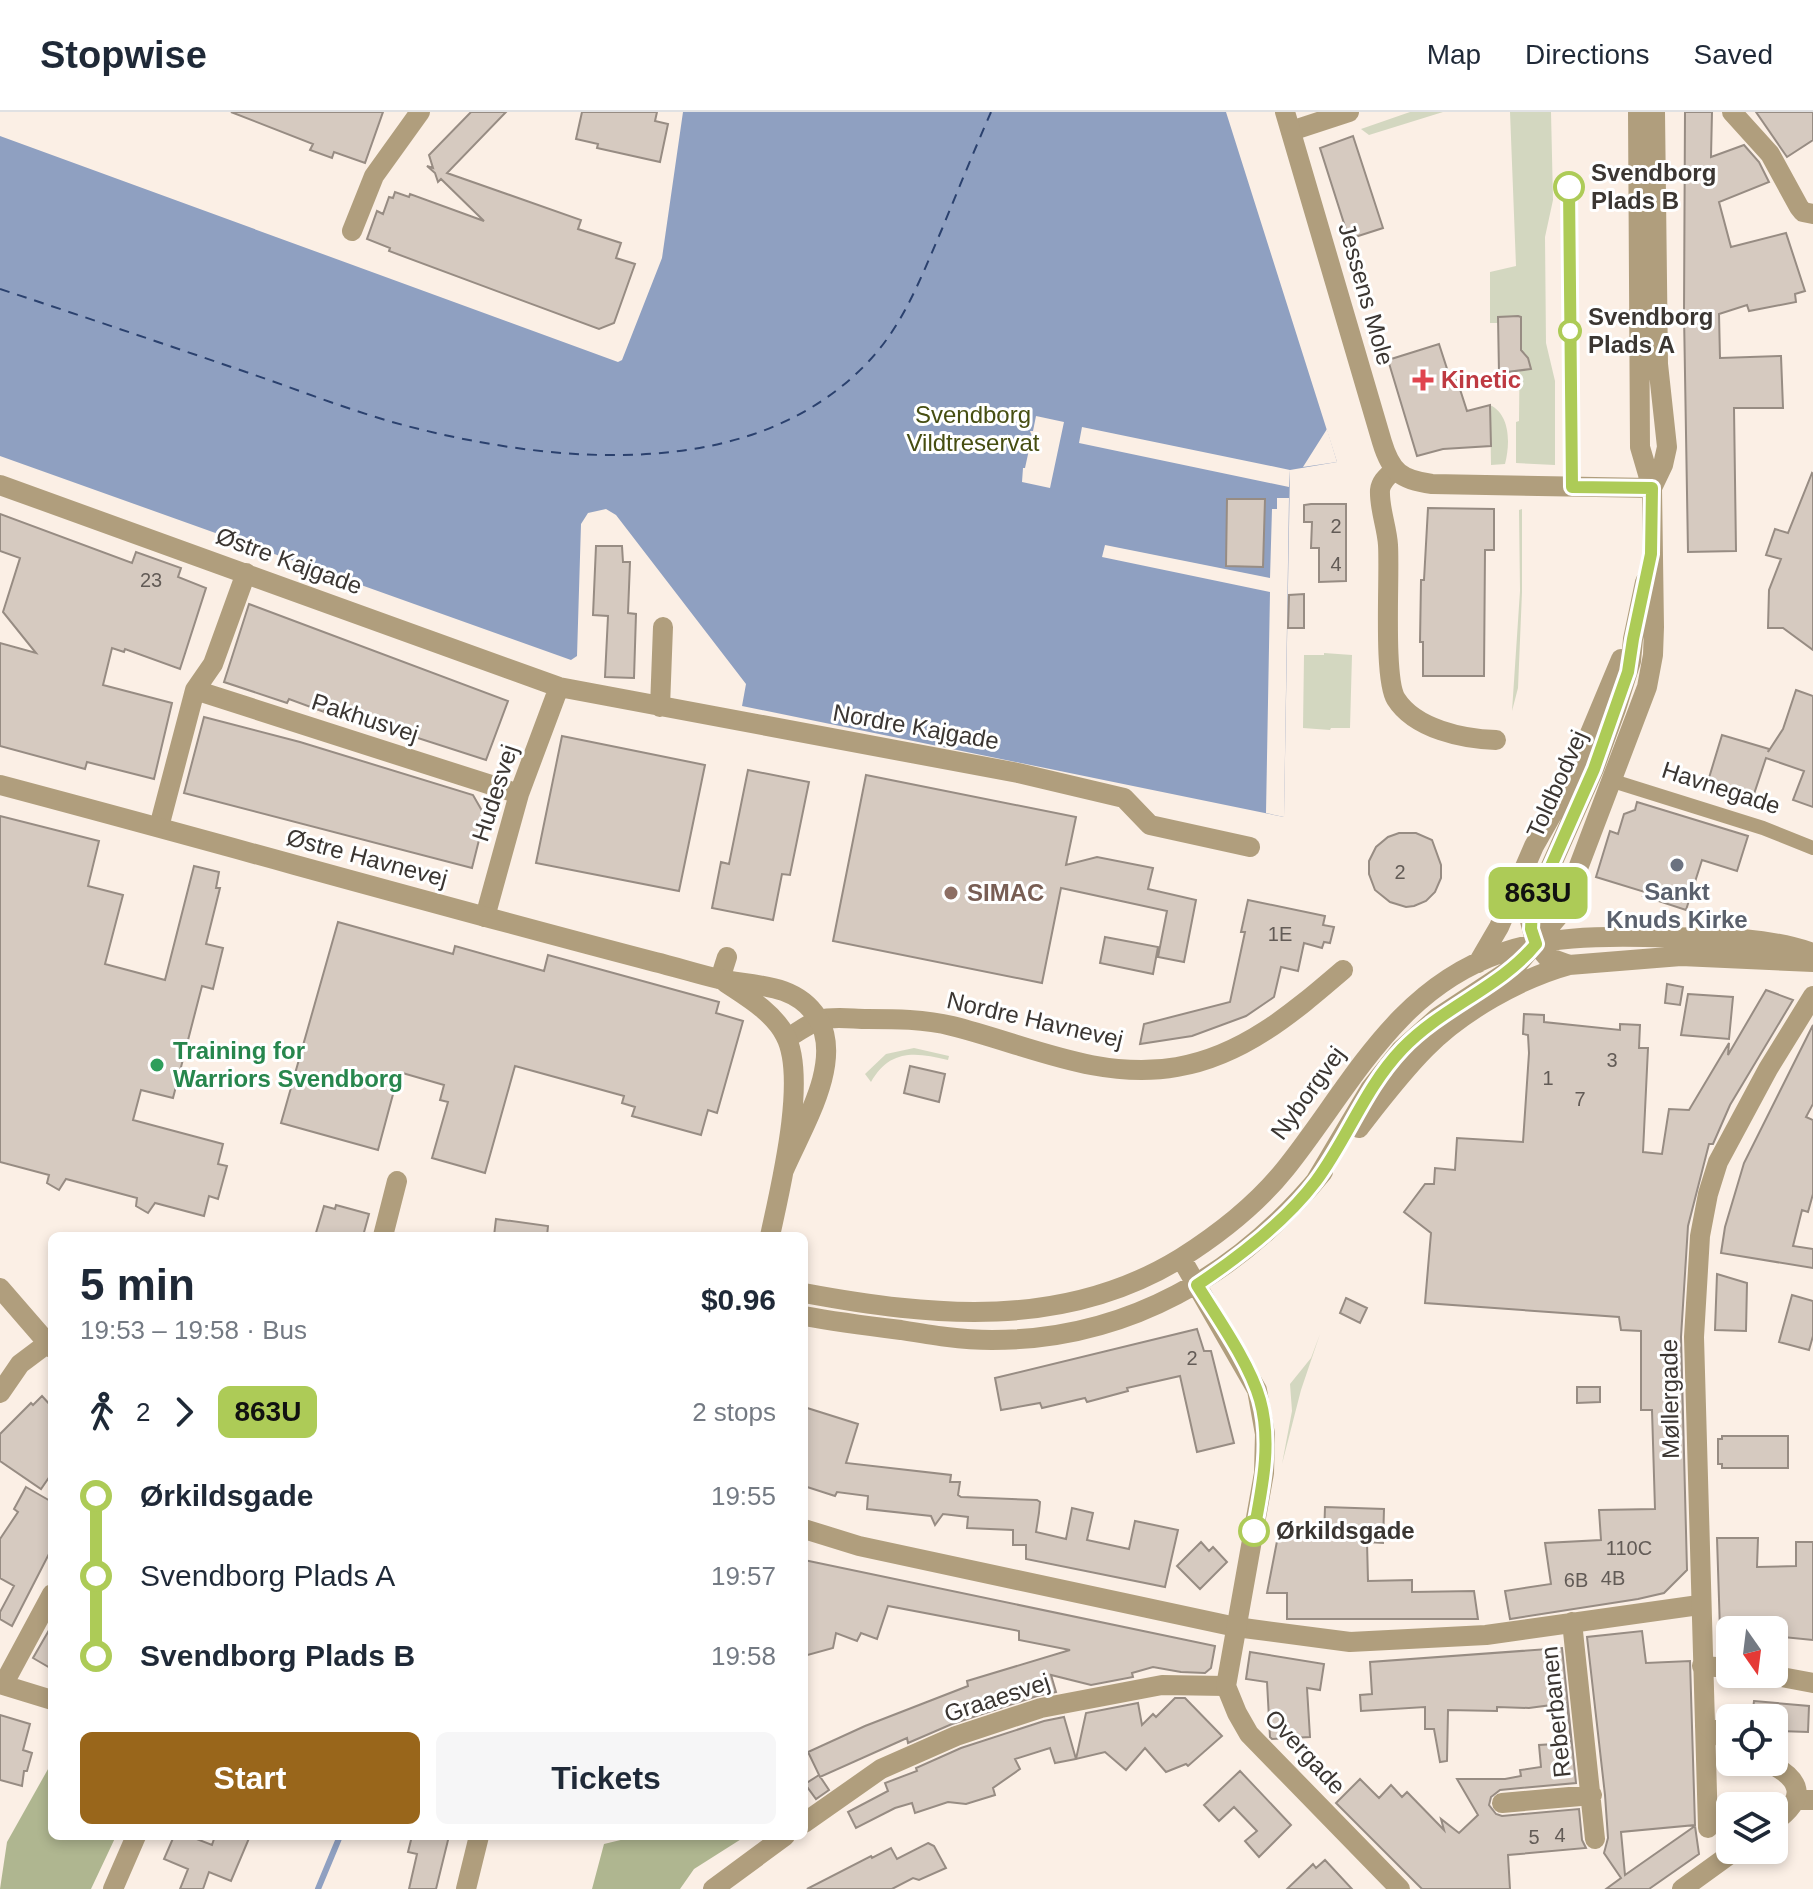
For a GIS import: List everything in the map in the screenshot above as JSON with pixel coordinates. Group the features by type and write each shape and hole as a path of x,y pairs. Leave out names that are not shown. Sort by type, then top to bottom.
{"street":[{"path":"352,231 371,181 420,112"},
{"name":"Jessens Mole","path":"1349,112 1288,122 1382,442 1394,470"},
{"name":"Toldbodvej","path":"1536,944 1567,901 1633,728 1651,667 1654,627 1652,488 1640,447 1638,112"},
{"name":"Toldbodvej","path":"1652,488 1663,465 1667,447 1658,364 1655,112"},
{"path":"1732,112 1770,154 1803,212 1813,214"},
{"path":"1496,740 1475,739 1436,728 1408,713 1396,700 1390,678 1388,543 1380,491 1383,482 1394,470 1411,480 1432,484 1652,488"},
{"name":"Østre Kajgade","path":"0,485 559,687"},
{"name":"Toldbodvej","path":"1536,944 1531,929 1532,909 1605,741 1628,672 1651,554"},
{"path":"159,827 195,690 213,664 246,573"},
{"path":"660,707 663,627"},
{"name":"Toldbodvej","path":"1478,963 1499,927 1539,836 1568,786 1610,684 1633,639"},
{"name":"Nordre Kajgade","path":"559,687 1018,773 1124,798 1150,825 1250,847"},
{"name":"Hudesvej","path":"485,917 519,794 559,687"},
{"name":"Pakhusvej","path":"195,690 519,794"},
{"name":"Havnegade","path":"1613,781 1763,828 1813,848"},
{"name":"Østre Havnevej","path":"0,785 720,979 769,986 809,1005 819,1020"},
{"name":"Toldbodvej","path":"1567,901 1568,939"},
{"path":"1536,944 1568,939 1638,937 1750,940 1813,953"},
{"path":"1536,944 1547,957 1569,965"},
{"name":"Nyborgvej","path":"808,1294 933,1311 987,1313 1033,1310 1075,1302 1126,1285 1181,1258 1231,1222 1277,1179 1359,1065 1402,1017 1430,993 1478,963 1503,952 1536,944"},
{"name":"Nyborgvej","path":"1316,1180 1370,1089 1401,1050 1438,1017 1517,965 1536,944"},
{"name":"Nyborgvej","path":"808,1317 970,1340 1017,1340 1117,1321 1154,1307 1197,1285 1256,1241 1316,1180 1428,1046 1469,1015 1537,975 1569,965 1681,956 1813,962"},
{"path":"720,979 727,957"},
{"name":"Nordre Havnevej","path":"787,1038 819,1020 888,1019 949,1025 1089,1064 1146,1069 1177,1067 1218,1056 1246,1043 1269,1029 1343,970"},
{"name":"Østre Havnevej","path":"720,979 771,1016 787,1038"},
{"name":"Møllergade","path":"1708,1828 1699,1605 1694,1309 1702,1222 1718,1162 1768,1069 1813,996"},
{"path":"784,1170 826,1069 827,1047 819,1020"},
{"path":"771,1232 784,1170 794,1084 787,1038"},
{"path":"384,1232 397,1181"},
{"path":"1181,1258 1251,1377 1263,1415 1264,1473 1226,1686"},
{"path":"0,1288 48,1343"},
{"path":"0,1393 20,1364 48,1346"},
{"path":"808,1530 859,1546 1236,1627 1350,1642 1486,1635 1699,1605"},
{"path":"48,1601 1,1684 48,1699"},
{"name":"Reberbanen","path":"1572,1622 1595,1839"},
{"path":"1702,1666 1716,1667"},
{"path":"1788,1678 1813,1683"},
{"name":"Graaesvej","path":"808,1820 881,1769 956,1736 1041,1708 1162,1685 1226,1686"},
{"name":"Overgade","path":"1226,1686 1249,1734 1400,1889"},
{"path":"1705,1724 1716,1733"},
{"path":"1788,1775 1805,1800 1788,1810"},
{"name":"Reberbanen","path":"1502,1803 1592,1795"},
{"path":"113,1889 134,1840"},
{"path":"466,1889 478,1840"},
{"path":"713,1889 780,1840"},
{"path":"1682,1889 1717,1864"}],"green space":[{"path":"1410,112 1443,112 1369,135 1361,129"},
{"path":"1510,112 1551,112 1553,200 1545,237 1546,343 1555,381 1555,465 1516,463 1520,319 1518,316 1510,316 1510,319 1501,317 1499,323 1490,323 1490,272 1516,266"},
{"path":"1490,405 1505,423 1508,448 1505,464 1491,465"},
{"path":"1522,509 1518,688 1512,711 1520,591 1519,510"},
{"path":"1304,655 1352,655 1350,728 1303,728"},
{"path":"914,1048 949,1056 948,1060 925,1055 904,1056 886,1064 871,1082 865,1074 886,1054"},
{"path":"1320,1334 1301,1390 1282,1464 1292,1411 1290,1384 1311,1358"},
{"path":"48,1769 48,1840 114,1840 91,1889 0,1889 7,1842"},
{"path":"620,1840 740,1840 694,1869 680,1889 592,1889 604,1844"}],"water":[{"name":"Svendborg Vildtreservat","path":"683,112 1226,112 1337,462 1290,470 1284,817 742,706 746,684 616,515 606,509 588,513 581,524 577,656 571,660 0,456 0,136 618,362 622,360 662,258"}],"pier":[{"path":"1036,416 1064,422 1050,488 1022,482 1032,436 1030,431 1033,431"},
{"path":"1082,427 1290,470 1289,487 1079,443"},
{"path":"1327,429 1337,462 1303,467"},
{"path":"1277,498 1289,498 1284,817 1266,813 1270,592 1102,557 1105,545 1270,578 1272,509 1277,509"}],"building":[{"path":"231,112 383,112 365,163 334,152 332,158 310,150 313,144"},
{"path":"471,112 506,112 447,173 581,220 578,229 621,243 616,258 635,264 614,323 599,329 389,251 390,248 367,239 377,211 383,214 389,197 393,198 395,192 409,197 410,194 484,221 441,179 438,182 435,173 427,166 433,168 429,155"},
{"path":"582,112 657,112 655,121 668,124 660,162 597,148 598,144 576,139"},
{"path":"1685,112 1712,112 1711,157 1744,145 1759,162 1769,182 1719,202 1731,247 1786,233 1805,291 1795,294 1796,302 1749,311 1747,305 1719,314 1720,358 1781,356 1783,408 1734,408 1736,551 1688,552"},
{"path":"1756,112 1813,112 1813,140 1787,157"},
{"path":"1353,136 1383,228 1349,239 1320,148"},
{"path":"1498,317 1521,317 1521,350 1528,358 1531,369 1499,373"},
{"path":"1439,344 1451,381 1457,380 1467,411 1490,405 1491,446 1443,449 1417,456 1388,360"},
{"path":"1812,473 1813,650 1783,628 1768,628 1769,590 1781,559 1766,555 1775,529 1788,533"},
{"path":"1227,499 1265,499 1263,567 1226,566"},
{"path":"1346,504 1346,581 1319,582 1319,548 1311,548 1312,522 1304,522 1304,505"},
{"path":"1428,508 1494,509 1494,550 1485,550 1484,676 1423,676 1421,580 1424,580"},
{"path":"0,514 132,563 136,552 181,568 178,577 206,588 180,669 125,649 124,652 112,648 103,685 172,703 154,779 87,762 85,769 0,746 0,643 36,653 3,612 20,558 0,551"},
{"path":"596,546 622,546 623,562 630,562 628,613 636,614 634,678 605,677 608,616 593,615"},
{"path":"1304,594 1304,628 1288,628 1289,595"},
{"path":"249,604 508,701 486,760 325,708 324,712 289,699 287,703 224,682"},
{"path":"1796,690 1813,696 1813,807 1793,800 1804,771 1766,758 1750,806 1705,791 1722,735 1769,749 1768,752 1783,729"},
{"path":"204,717 300,742 473,795 485,816 472,868 184,793"},
{"path":"562,736 705,765 679,891 536,863"},
{"path":"748,770 809,782 790,875 782,874 773,920 712,908 721,862 729,864"},
{"name":"SIMAC","path":"866,775 1076,817 1066,865 1097,857 1153,868 1148,889 1196,900 1184,962 1158,957 1167,911 1061,888 1042,983 833,941"},
{"path":"1637,802 1748,836 1737,871 1702,860 1686,910 1643,896 1645,892 1596,877 1610,831 1618,834 1624,814 1635,810"},
{"path":"0,816 99,841 88,886 123,895 105,964 165,980 194,866 219,872 216,888 220,888 206,944 223,948 213,989 202,986 173,1098 141,1090 133,1120 223,1144 218,1164 227,1166 218,1199 209,1196 204,1216 155,1203 148,1213 136,1206 137,1198 66,1179 59,1190 47,1183 49,1175 0,1162"},
{"path":"1399,833 1416,833 1432,840 1441,865 1441,878 1435,892 1426,901 1414,906 1390,902 1375,890 1369,874 1369,861 1376,847"},
{"path":"1248,900 1325,916 1323,925 1334,927 1330,943 1324,942 1322,948 1304,943 1298,971 1281,967 1274,997 1246,1016 1192,1036 1140,1044 1144,1024 1230,1002 1245,932 1241,932"},
{"path":"338,922 453,954 455,946 544,971 548,955 719,1002 716,1013 743,1021 717,1113 708,1110 701,1135 632,1116 635,1107 622,1103 624,1096 515,1066 485,1173 432,1158 448,1102 440,1100 444,1085 399,1072 378,1150 281,1123"},
{"path":"1105,937 1158,947 1153,974 1100,963"},
{"path":"1667,984 1683,987 1680,1005 1665,1003"},
{"path":"1766,990 1793,1000 1730,1105 1713,1144 1709,1144 1688,1226 1681,1337 1687,1570 1664,1593 1510,1619 1505,1591 1551,1584 1545,1543 1601,1540 1599,1510 1655,1509 1652,1410 1641,1410 1641,1331 1621,1330 1619,1317 1425,1303 1431,1233 1404,1212 1425,1184 1434,1184 1435,1168 1455,1170 1457,1138 1523,1142 1529,1053 1528,1035 1523,1034 1524,1014 1544,1015 1544,1022 1620,1030 1620,1024 1640,1025 1639,1048 1648,1048 1643,1152 1662,1154 1669,1109 1689,1110 1729,1043 1728,1055"},
{"path":"1688,994 1733,997 1729,1039 1681,1035"},
{"path":"1813,1025 1813,1104 1806,1117 1813,1120 1813,1194 1808,1212 1802,1210 1793,1246 1813,1249 1813,1268 1721,1253 1725,1227 1744,1163"},
{"path":"910,1066 945,1074 939,1102 904,1093"},
{"path":"336,1205 369,1214 364,1232 316,1232 324,1206 335,1209"},
{"path":"496,1219 548,1226 547,1232 494,1232"},
{"path":"1717,1274 1747,1283 1746,1331 1715,1330"},
{"path":"1792,1295 1813,1301 1813,1336 1809,1350 1779,1342"},
{"path":"1346,1298 1367,1308 1360,1323 1340,1313"},
{"path":"1197,1329 1204,1351 1211,1351 1234,1443 1197,1452 1180,1376 1127,1388 1128,1391 1087,1402 1085,1398 1042,1408 1040,1403 1001,1410 995,1378"},
{"path":"1577,1387 1600,1387 1600,1402 1577,1403"},
{"path":"42,1396 48,1403 48,1479 41,1489 0,1461 0,1434 31,1403 33,1405"},
{"path":"808,1408 858,1424 846,1463 951,1475 950,1482 960,1482 958,1495 961,1497 1037,1500 1040,1502 1036,1532 1066,1539 1072,1508 1093,1513 1087,1540 1129,1549 1135,1521 1178,1530 1165,1587 1026,1559 1026,1545 1013,1545 1013,1530 967,1528 968,1517 943,1514 935,1525 931,1516 867,1509 868,1496 837,1492 835,1496 808,1487"},
{"path":"1722,1436 1788,1436 1788,1468 1722,1468 1722,1464 1718,1464 1718,1439"},
{"path":"26,1487 48,1500 48,1556 12,1626 0,1619 0,1612 14,1586 0,1578 0,1539 18,1512 14,1509"},
{"path":"1325,1507 1384,1509 1383,1543 1367,1542 1368,1581 1412,1580 1412,1592 1474,1591 1478,1619 1287,1619 1287,1593 1267,1593 1278,1536 1324,1538"},
{"path":"1717,1538 1758,1538 1757,1567 1796,1566 1796,1542 1813,1542 1813,1640 1788,1637 1788,1616 1720,1616"},
{"path":"1201,1542 1209,1551 1213,1547 1227,1562 1200,1589 1177,1566"},
{"path":"808,1561 1215,1646 1211,1668 1205,1673 1153,1667 1132,1673 1133,1677 1091,1685 1051,1675 1056,1692 952,1724 908,1743 907,1738 820,1777 808,1752 968,1686 967,1681 1070,1650 1019,1640 1019,1631 888,1606 877,1639 861,1633 857,1641 836,1633 833,1648 808,1655"},
{"path":"1642,1631 1646,1663 1690,1661 1695,1825 1621,1832 1625,1875 1695,1826 1699,1854 1649,1889 1606,1889 1621,1878 1604,1853 1608,1838 1605,1795 1587,1637"},
{"path":"48,1632 48,1667 33,1658"},
{"path":"1562,1648 1576,1783 1500,1790 1491,1797 1489,1805 1502,1816 1579,1809 1582,1840 1586,1848 1508,1855 1510,1889 1422,1889 1336,1803 1360,1779 1379,1798 1391,1785 1402,1797 1407,1792 1444,1830 1441,1819 1459,1833 1478,1815 1457,1779 1505,1779 1521,1776 1520,1770 1541,1767 1539,1745 1571,1743 1567,1703 1529,1708 1497,1707 1497,1711 1448,1710 1447,1761 1440,1762 1434,1729 1425,1729 1425,1707 1361,1711 1360,1695 1372,1694 1370,1662"},
{"path":"1250,1652 1324,1664 1320,1690 1307,1688 1310,1737 1270,1737 1267,1682 1246,1679"},
{"path":"1175,1698 1185,1698 1222,1736 1188,1766 1186,1764 1166,1772 1145,1748 1126,1770 1105,1752 1076,1759 1086,1713 1138,1703 1142,1725 1153,1714 1156,1717"},
{"path":"1754,1701 1787,1704 1754,1704"},
{"path":"1788,1704 1809,1706 1808,1732 1788,1731"},
{"path":"0,1715 30,1724 23,1750 32,1753 27,1771 24,1771 22,1786 0,1780"},
{"path":"1064,1717 1076,1759 1055,1763 1050,1748 1015,1759 1020,1769 993,1788 995,1795 966,1804 948,1802 915,1813 912,1803 856,1828 848,1812 888,1791 885,1783 917,1771 916,1768 961,1748"},
{"path":"1240,1771 1291,1825 1259,1857 1245,1841 1257,1831 1234,1807 1219,1821 1204,1805"},
{"path":"819,1775 829,1790 816,1799 808,1788 808,1782"},
{"path":"172,1840 199,1840 212,1845 214,1840 248,1840 231,1881 209,1872 203,1889 180,1889 188,1869 164,1859"},
{"path":"411,1840 448,1840 436,1889 409,1889 417,1854 408,1852"},
{"path":"928,1843 934,1846 946,1868 919,1880 913,1878 892,1889 807,1889 891,1848 897,1859"},
{"path":"1325,1860 1352,1889 1287,1889 1313,1864 1316,1868"}],"waterway":[{"path":"318,1889 338,1840"}],"ferry route":[{"path":"0,289 367,414 465,439 588,455 650,454 711,446 769,428 822,401 881,347 919,281 991,112"}],"bus line":[{"name":"863U","path":"1254,1531 1266,1451 1261,1402 1251,1377 1197,1285 1256,1241 1298,1201 1316,1180 1370,1089 1401,1050 1438,1017 1517,965 1536,944 1530,921 1532,909 1594,769 1628,672 1651,554 1652,488 1572,487 1569,187"}],"place":[{"name":"Svendborg Plads B","path":"1569,187"},
{"name":"Svendborg Plads A","path":"1570,331"},
{"name":"Kinetic","path":"1423,380"},
{"name":"Sankt Knuds Kirke","path":"1677,865"},
{"name":"SIMAC","path":"951,893"},
{"name":"Training for Warriors Svendborg","path":"157,1065"},
{"name":"Ørkildsgade","path":"1254,1531"}]}
